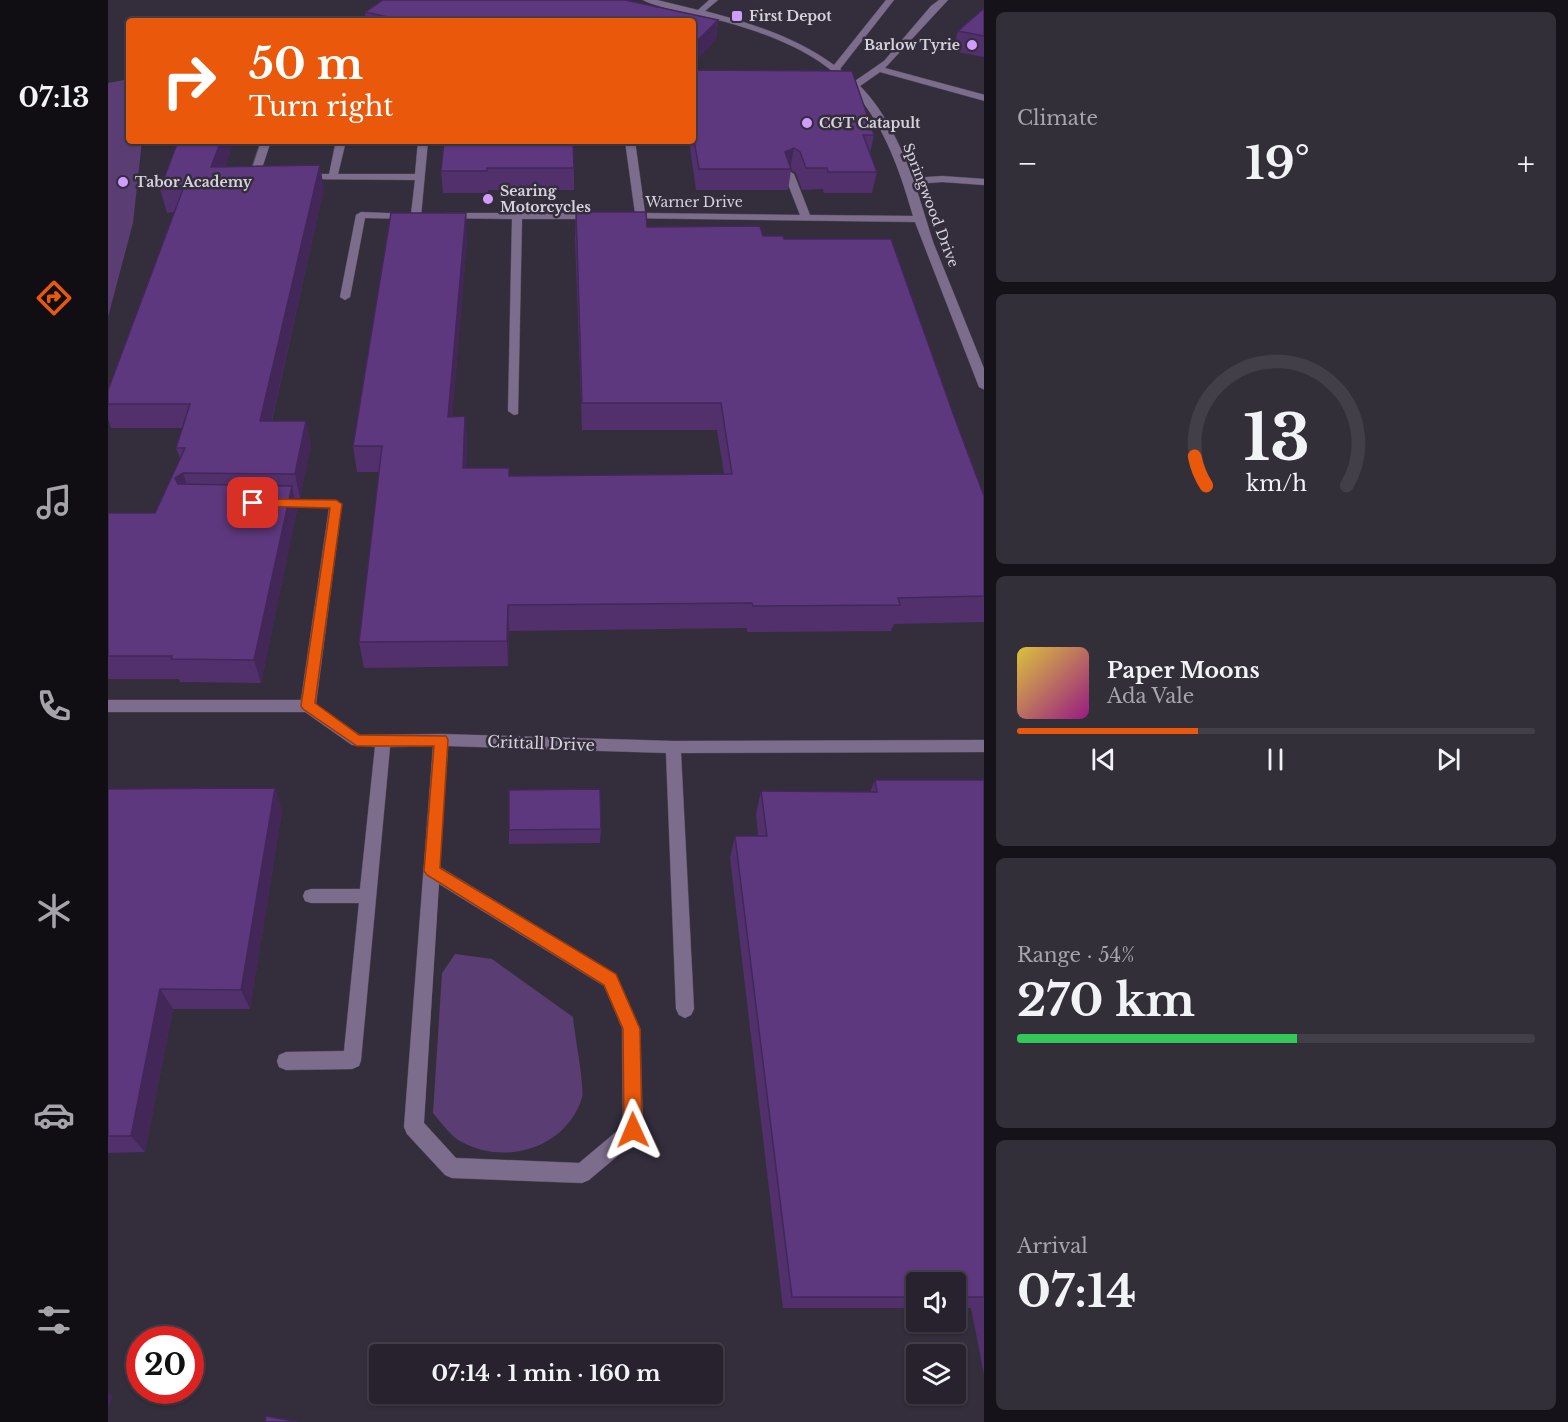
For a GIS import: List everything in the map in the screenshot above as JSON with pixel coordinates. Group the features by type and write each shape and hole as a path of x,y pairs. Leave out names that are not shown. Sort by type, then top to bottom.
{"street":[{"name":"Springwood Drive","path":"647,0 700,12 760,30 835,69 865,97 888,135 909,181 919,219 984,387"},
{"path":"700,12 714,0"},
{"path":"835,69 890,0"},
{"path":"854,86 887,63 934,8 944,0"},
{"path":"878,69 984,98"},
{"path":"265,144 254,177 277,177"},
{"path":"333,177 340,144"},
{"path":"416,216 423,144"},
{"path":"630,144 640,216"},
{"path":"789,174 805,216"},
{"path":"288,177 420,177"},
{"path":"909,181 942,179 984,182"},
{"path":"345,297 361,215 427,216"},
{"path":"438,216 607,216"},
{"path":"514,411 517,216"},
{"name":"Warner Drive","path":"618,216 805,216 919,219"},
{"path":"108,706 308,706 336,504 258,503"},
{"name":"Crittall Drive","path":"308,706 357,741 441,740 673,747 984,746"},
{"path":"432,871 610,980 631,1029 633,1130 582,1173 452,1168 414,1127 441,740"},
{"path":"286,1061 352,1060 383,741"},
{"path":"673,747 685,1009"},
{"path":"311,896 368,896"}],"shaded area":[{"name":"Tabor Academy","path":"126,80 126,144 142,144 133,223 108,317 108,83"},
{"path":"455,954 492,959 573,1017 582,1098 574,1115 563,1129 549,1140 532,1148 515,1152 479,1149 454,1137 433,1113 442,973"}],"building":[{"path":"383,0 625,0 718,20 696,42 696,18 392,18 365,12"},
{"path":"984,8 984,36 958,31"},
{"path":"696,70 852,71 874,135 863,135 877,172 828,172 827,168 806,168 800,152 794,148 785,152 791,169 699,169 695,144"},
{"path":"177,144 220,144 211,167 320,165 260,421 306,421 295,474 183,473 175,478 178,484 292,486 254,660 108,656 108,513 155,513 185,448 176,448 190,404 108,404 108,390 183,189 160,189"},
{"path":"444,144 573,144 574,168 487,168 487,171 441,171"},
{"path":"576,212 646,212 647,227 760,226 763,236 783,236 784,239 891,239 984,496 984,596 898,598 900,605 753,606 752,603 508,605 507,641 359,642 382,446 353,446 391,213 466,213 448,417 465,416 463,468 509,468 509,476 732,474 721,403 582,403"},
{"path":"875,780 984,780 984,1297 966,1297 966,1272 906,1272 906,1297 792,1297 735,836 767,836 761,791 877,792"},
{"path":"275,788 241,990 160,989 131,1136 108,1136 108,789"},
{"path":"600,789 601,829 509,830 509,790"},
{"path":"266,1416 298,1422 265,1422"}],"place":[{"name":"First Depot","path":"737,16"},
{"name":"Barlow Tyrie","path":"972,45"},
{"name":"CGT Catapult","path":"807,123"},
{"name":"Tabor Academy","path":"123,182"},
{"name":"Searing Motorcycles","path":"488,199"}],"route":[{"path":"253,503 336,504 308,706 357,741 441,740 432,871 610,980 631,1029 633,1130"}]}
